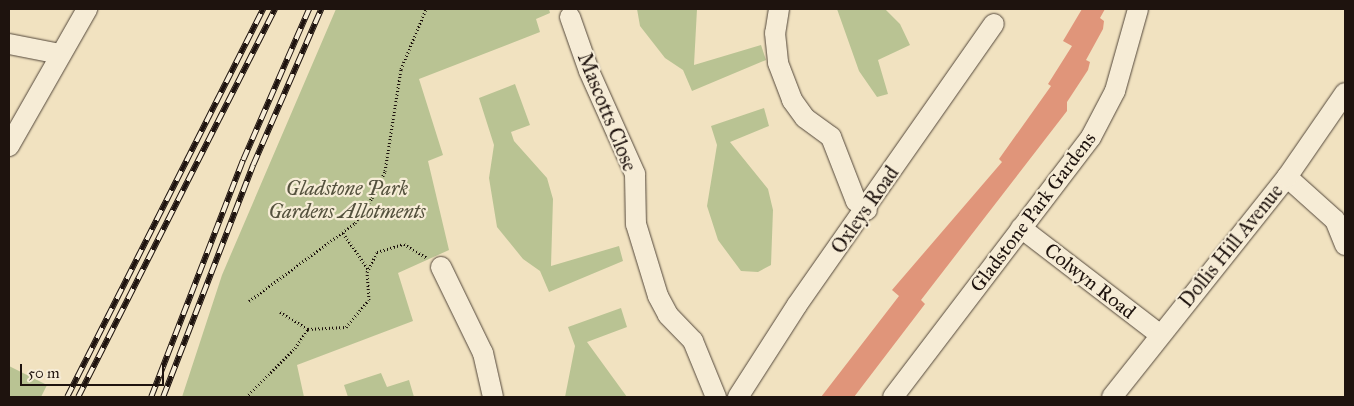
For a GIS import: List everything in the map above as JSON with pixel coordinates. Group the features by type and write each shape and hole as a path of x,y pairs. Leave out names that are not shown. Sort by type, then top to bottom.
{"street":[{"path":"9,146 87,9"},
{"path":"779,9 775,33 778,63 792,100 805,118 831,136 856,201 867,210"},
{"name":"Gladstone Park Gardens","path":"894,397 1091,137 1115,90 1138,9"},
{"name":"Mascotts Close","path":"570,16 589,71 634,174 636,224 658,296 668,315 693,341 716,397"},
{"name":"Oxleys Road","path":"738,397 797,305 867,210 994,24"},
{"path":"9,44 60,54"},
{"name":"Dollis Hill Avenue","path":"1112,397 1159,334 1287,177 1345,92"},
{"path":"1287,177 1335,220 1345,245"},
{"name":"Colwyn Road","path":"1021,228 1159,334"},
{"path":"441,267 483,352 493,397"}],"path":[{"path":"249,301 355,224 385,171 401,69 426,9"},
{"path":"343,232 368,269"},
{"path":"280,312 308,329 346,326 369,300 368,269 377,252 404,244 441,267"},
{"path":"246,397 308,329"}],"green space":[{"name":"Gladstone Park Gardens Allotments","path":"336,9 549,9 550,13 536,19 540,32 419,79 443,155 428,161 449,250 398,273 413,321 297,365 304,397 182,397 222,275"},
{"path":"637,9 697,9 694,65 761,45 766,60 692,91 683,70 665,58 640,26"},
{"path":"837,9 885,9 900,24 910,45 878,60 888,94 877,97 859,71"},
{"path":"515,84 530,125 511,132 514,141 547,178 553,199 551,266 619,246 623,261 549,292 540,271 523,259 497,227 489,178 494,145 479,98"},
{"path":"764,108 769,126 730,142 768,189 773,210 771,265 758,272 741,271 718,240 707,206 717,145 711,126"},
{"path":"621,308 627,327 587,342 627,397 565,397 575,346 568,327"},
{"path":"9,366 47,385 41,397 9,397"},
{"path":"381,373 387,387 409,380 414,397 348,397 344,385"}],"building":[{"path":"1082,9 1105,9 1100,18 1104,21 1103,29 1086,60 1090,62 1088,70 1067,102 1067,111 921,300 925,304 854,397 821,397 899,296 892,290 1002,162 999,159 1051,86 1048,84 1072,46 1063,41"}],"railway":[{"path":"67,397 263,9"},
{"path":"78,397 275,9"},
{"path":"151,397 243,160 309,9"},
{"path":"163,397 253,165 321,9"}]}
